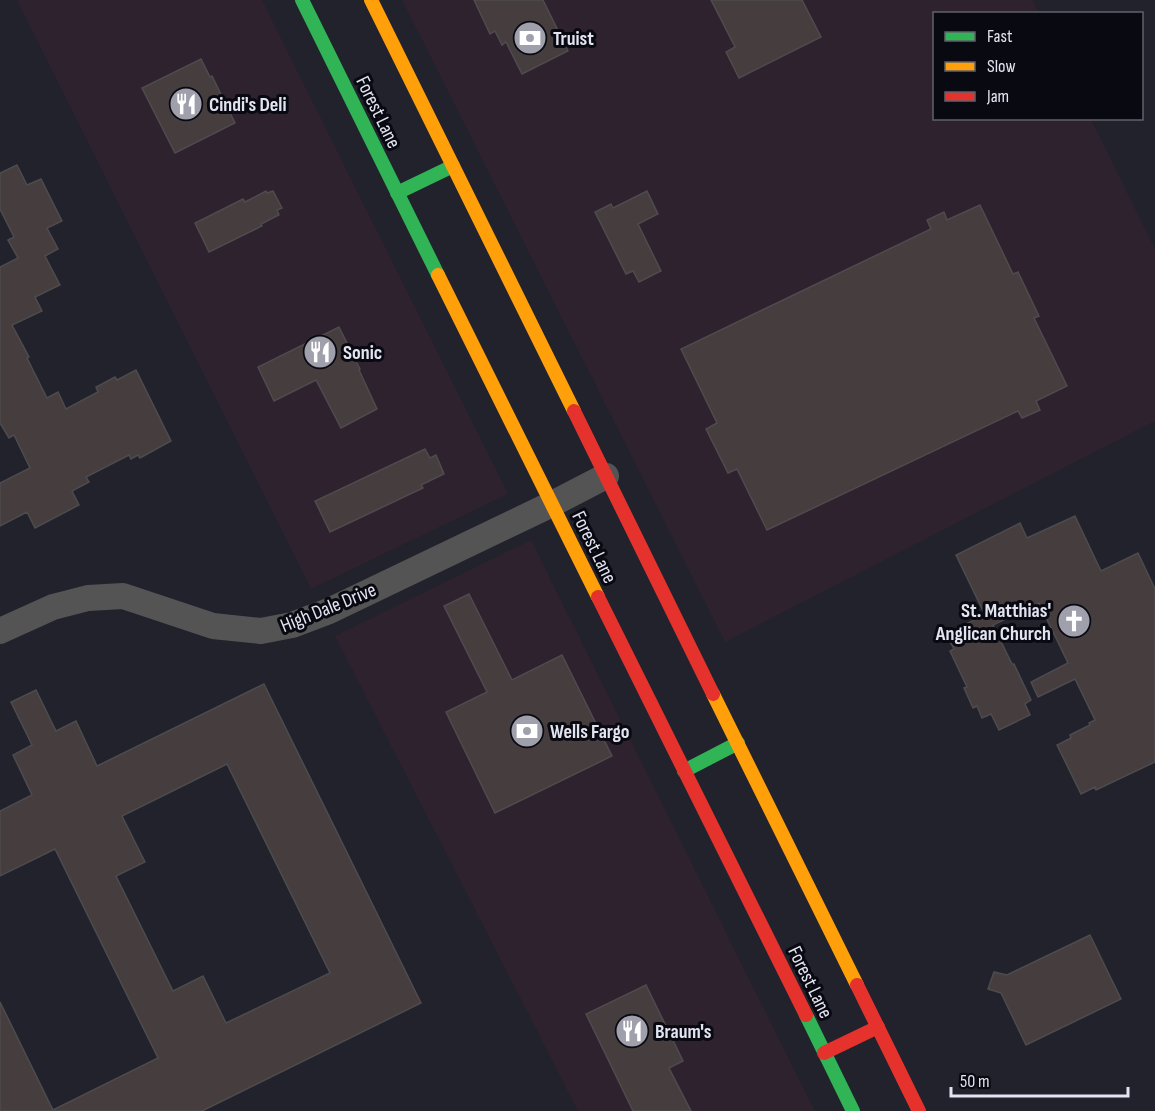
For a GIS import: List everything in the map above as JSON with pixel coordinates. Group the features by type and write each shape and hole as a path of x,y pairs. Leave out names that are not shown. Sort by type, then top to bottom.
{"main road":[{"name":"Forest Lane","path":"302,0 853,1111"},
{"name":"Forest Lane","path":"371,0 919,1111"},
{"path":"397,193 453,166"},
{"path":"684,771 738,743"},
{"path":"824,1053 878,1027"}],"street":[{"name":"High Dale Drive","path":"0,632 53,607 88,598 123,596 213,626 261,631 292,625 329,611 606,476"}],"shaded area":[{"path":"17,0 262,0 508,494 311,589"},
{"path":"402,0 1032,0 1038,12 933,12 933,120 1091,120 1155,249 1155,421 725,642"},
{"path":"531,540 815,1111 578,1111 335,636"}],"building":[{"name":"Truist","path":"474,0 543,0 568,51 522,74 506,42 502,45 495,31 490,34"},
{"path":"711,0 802,0 821,37 739,78 726,52 735,47"},
{"name":"Cindi's Deli","path":"201,59 235,123 175,153 142,88"},
{"path":"17,165 27,185 41,179 62,221 47,228 58,249 45,256 60,285 35,297 42,311 12,325 47,398 58,392 66,409 98,392 96,387 136,370 171,441 140,458 138,455 131,459 129,455 86,477 89,482 72,491 79,505 35,528 27,512 0,526 0,483 30,468 14,435 9,438 0,423 0,267 18,258 8,240 14,237 0,209 0,173"},
{"path":"266,191 267,193 273,191 282,208 277,210 279,215 209,252 195,223 243,199 245,202"},
{"path":"647,191 658,214 638,224 661,271 639,282 633,271 626,274 595,212 611,204 613,208"},
{"path":"980,205 1013,274 1018,272 1039,316 1034,318 1067,386 1036,401 1040,410 1022,418 1018,411 767,530 737,469 728,473 706,429 717,423 681,349 931,229 927,220 944,212 947,220"},
{"name":"Sonic","path":"339,327 377,409 341,428 316,380 274,401 258,367"},
{"path":"425,449 430,458 436,455 444,474 421,485 423,488 330,532 315,501"},
{"name":"St. Matthias' Anglican Church","path":"1075,516 1101,571 1138,553 1155,589 1155,762 1096,790 1095,787 1081,794 1057,745 1071,738 1070,735 1095,720 1075,679 1038,697 1031,682 1068,663 1039,603 993,625 1031,700 1025,704 1030,715 999,730 991,714 982,718 977,706 973,708 964,688 967,687 950,651 954,649 948,638 952,636 949,632 985,615 956,555 1020,523 1027,538"},
{"name":"Wells Fargo","path":"469,594 512,680 562,655 612,756 495,813 446,712 487,692 444,606"},
{"path":"264,684 421,1003 202,1111 0,1111 0,1002 53,1110 158,1058 55,849 0,876 0,811 32,795 13,755 32,745 11,702 36,690 56,731 76,721 97,766","holes":["227,764 330,973 226,1023 203,976 173,991 116,876 145,862 122,816"]},
{"path":"1090,935 1121,999 1026,1045 1001,993 988,989 994,972 1007,975"},
{"name":"Braum's","path":"646,985 683,1061 669,1068 691,1111 633,1111 586,1014"}],"traffic: fast":[{"path":"302,0 438,275"},
{"path":"397,193 453,166"},
{"path":"684,771 738,743"},
{"path":"806,1015 853,1111"}],"traffic: slow":[{"path":"371,0 574,411"},
{"path":"438,275 598,597"},
{"path":"713,694 857,985"}],"traffic: jam":[{"path":"574,411 713,694"},
{"path":"598,597 806,1015"},
{"path":"857,985 919,1111"},
{"path":"824,1053 878,1027"}],"place":[{"name":"Truist","path":"530,38"},
{"name":"Cindi's Deli","path":"186,104"},
{"name":"Sonic","path":"320,352"},
{"name":"St. Matthias' Anglican Church","path":"1074,621"},
{"name":"Wells Fargo","path":"527,731"},
{"name":"Braum's","path":"632,1031"}]}
